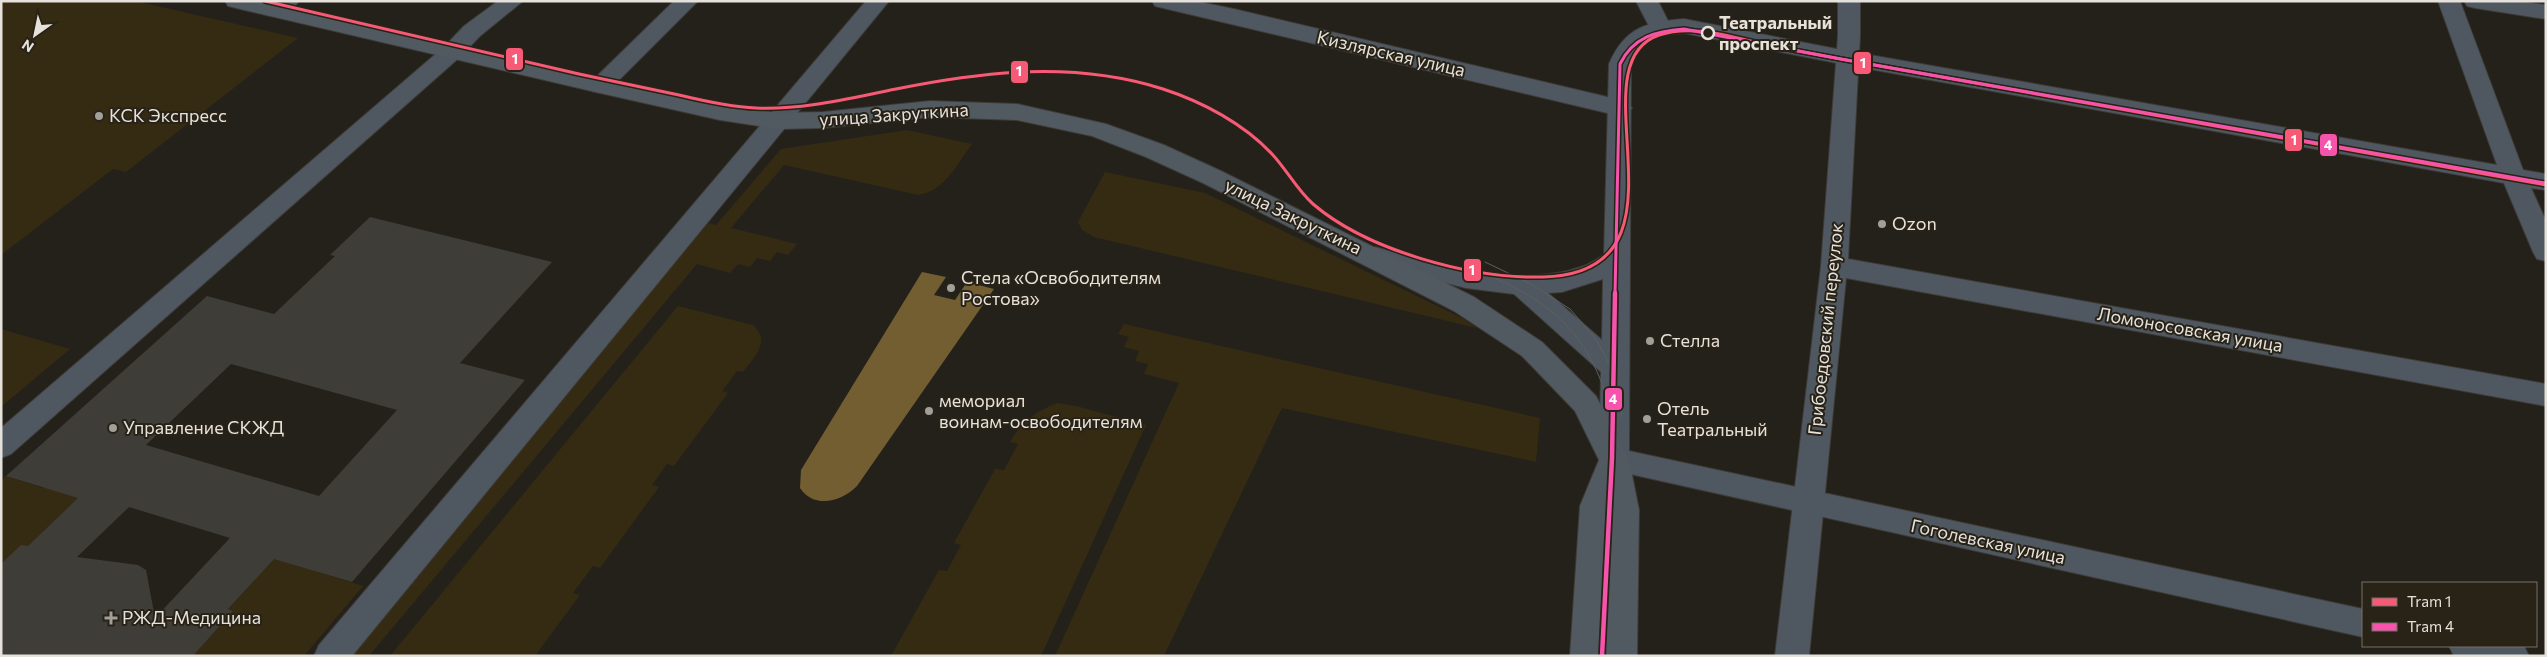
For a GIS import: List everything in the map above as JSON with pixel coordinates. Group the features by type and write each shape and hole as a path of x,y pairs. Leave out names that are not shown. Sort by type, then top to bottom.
{"main road":[{"name":"улица Закруткина","path":"236,1 281,6 600,86 720,112 778,121 823,120 930,109 1017,112 1098,130 1155,151 1372,255 1464,304 1532,349 1586,404 1614,460"},
{"path":"1587,656 1595,506 1614,460"},
{"path":"1614,460 1624,510 1620,656"}],"street":[{"path":"1,446 453,50 472,31 512,1"},
{"path":"600,86 687,1"},
{"path":"331,656 878,1"},
{"name":"Кизлярская улица","path":"1163,1 1239,9 1620,108"},
{"path":"1647,1 1660,27"},
{"name":"Грибоедовский переулок","path":"1792,656 1834,266 1850,1"},
{"path":"2449,1 2514,176 2546,252"},
{"path":"2475,1 2546,12"},
{"path":"1614,460 1620,64 1624,54 1634,41 1660,27 1684,26 1708,30 1847,58 2546,182"},
{"name":"улица Закруткина","path":"1372,255 1470,279 1519,283 1560,283 1576,279 1606,267 1617,258"},
{"name":"Ломоносовская улица","path":"1834,266 2546,395"},
{"path":"1519,283 1615,368"},
{"name":"Гоголевская улица","path":"1614,460 2362,623"},
{"path":"2471,647 2512,656"}],"shaded area":[{"name":"КСК Экспресс","path":"1,1 135,1 298,38 126,172 113,169 1,255"},
{"path":"907,130 972,144 943,182 936,188 918,195 784,165 731,228 797,244 788,255 777,252 770,261 757,258 750,267 738,264 730,273 697,264 369,656 347,656 708,223 716,225 781,149"},
{"path":"1105,172 1205,193 1462,318 1477,328 1094,237 1082,230 1078,222"},
{"path":"922,272 946,277 934,295 955,300 967,282 994,289 857,486 851,492 836,499 820,501 813,499 800,488 801,470"},
{"path":"678,306 753,325 761,337 759,349 743,372 737,371 722,391 728,393 674,466 667,464 652,485 659,487 600,568 593,566 573,593 580,595 535,656 390,656"},
{"path":"1124,324 1540,418 1536,462 1282,408 1164,656 1055,656 1179,383 1144,374 1148,364 1135,361 1139,351 1124,347 1129,337 1118,334"},
{"path":"1,329 70,349 1,407"},
{"path":"1057,403 1076,406 1146,425 1041,656 891,656 939,570 947,571 961,545 954,543 995,469 1004,470 1018,444 1010,442 1019,428 1042,410"},
{"path":"6,476 43,488 52,480 87,490 28,546 1,564 1,480"},
{"path":"282,550 315,571 363,586 304,656 193,656 233,611 228,609"}],"building":[{"name":"Управление СКЖД","path":"370,217 552,262 460,363 525,380 352,582 274,559 228,609 233,611 193,656 1,656 1,564 21,545 28,546 78,498 6,476 207,296 274,314 335,256 330,255","holes":["231,364 397,410 319,496 146,445","129,507 230,538 155,618 146,570 138,565 77,557"]}],"tram line":[{"name":"1","path":"265,1 588,76 692,98 748,107 804,106 953,78 1023,71 1058,71 1128,79 1178,94 1222,115 1261,143 1313,204 1335,220 1361,234 1422,258 1486,273 1516,276 1543,277 1581,271 1599,263 1613,250 1620,236 1627,198 1627,97 1631,60 1640,45 1648,39 1670,32 1696,31 1722,35 1848,61 2546,185"},
{"name":"4","path":"1602,656 1612,458 1620,64 1630,47 1646,36 1664,31 1684,29 1846,60 2545,183"},
{"path":"1485,262 1531,284 1570,309 1595,338 1615,374 1622,417"},
{"path":"1481,272 1524,293 1559,318 1574,333 1586,351 1597,371 1606,395"}],"place":[{"name":"Театральный проспект","path":"1708,33"},
{"name":"КСК Экспресс","path":"99,116"},
{"name":"Ozon","path":"1882,224"},
{"name":"Стела «Освободителям Ростова»","path":"951,288"},
{"name":"Стелла","path":"1650,341"},
{"name":"мемориал воинам-освободителям","path":"929,411"},
{"name":"Отель Театральный","path":"1647,419"},
{"name":"Управление СКЖД","path":"113,428"},
{"name":"РЖД-Медицина","path":"111,618"}]}
